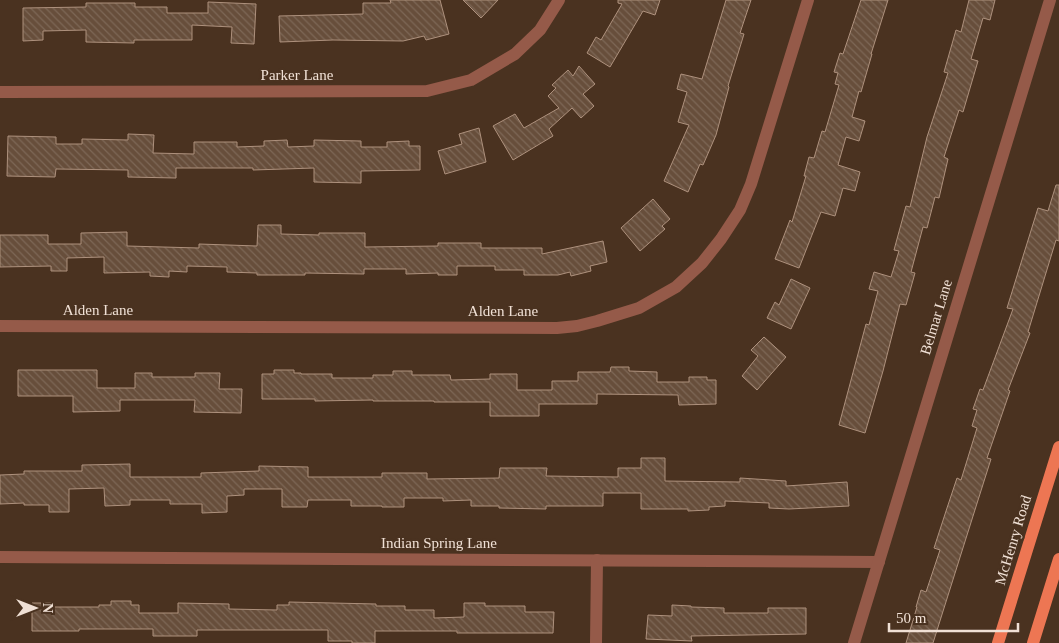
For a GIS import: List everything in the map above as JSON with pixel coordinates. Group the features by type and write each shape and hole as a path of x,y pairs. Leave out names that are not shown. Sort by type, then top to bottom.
{"main road":[{"name":"McHenry Road","path":"998,643 1059,447"},
{"path":"1033,643 1059,559"}],"street":[{"name":"Parker Lane","path":"0,92 428,91 471,80 515,54 540,30 559,0"},
{"name":"Alden Lane","path":"0,326 557,328 597,322 639,308 676,287 702,263 740,210 751,184 808,0"},
{"name":"Belmar Lane","path":"854,643 1050,0"},
{"name":"Indian Spring Lane","path":"0,557 879,562"},
{"path":"596,643 597,560"}],"building":[{"path":"390,0 440,0 449,34 426,40 424,36 403,41 333,40 280,42 279,16 363,14 363,3 391,3"},
{"path":"463,0 498,0 481,18"},
{"path":"618,0 660,0 655,15 643,11 610,67 587,53 596,37 601,40 622,4 618,3"},
{"path":"726,0 751,0 740,33 744,34 728,86 716,135 703,165 700,164 688,192 664,181 689,125 678,122 687,92 677,89 681,74 702,79"},
{"path":"861,0 888,0 852,117 865,121 859,141 846,137 838,165 860,172 855,191 843,188 835,216 821,212 799,268 775,259 790,220 792,222 806,176 804,176 809,157 814,158 822,131 825,132 839,85 835,84 838,73 834,72 840,53 843,54"},
{"path":"969,0 995,0 990,20 983,18 971,59 978,61 963,112 959,110 944,157 948,159 939,198 935,197 927,228 923,227 911,272 915,273 906,305 900,304 865,433 839,425 866,324 869,325 878,291 869,289 874,272 891,277 899,251 894,250 906,206 910,207 927,137 948,73 944,72 956,30 961,32"},
{"path":"208,2 256,4 254,44 231,43 232,27 192,25 192,40 134,40 134,43 86,42 86,30 43,31 43,40 23,41 23,8 86,7 86,3 135,3 135,7 167,7 167,13 208,13"},
{"path":"579,66 595,84 583,94 594,106 581,118 572,108 549,129 553,136 513,160 493,126 515,114 524,128 559,108 548,96 556,88 552,85 568,70 573,76"},
{"path":"479,128 486,162 445,174 438,151 462,144 459,134"},
{"path":"128,134 154,135 153,153 194,154 194,142 237,142 237,147 264,146 264,141 287,140 288,147 314,146 314,140 361,141 361,147 387,147 387,142 409,141 409,146 420,146 420,170 361,171 361,183 314,182 314,168 253,170 253,168 176,168 176,178 128,177 128,170 56,169 55,177 7,176 8,136 56,137 56,144 82,144 82,139 128,140"},
{"path":"1056,185 1059,185 1059,241 1056,240 1028,332 1030,333 1008,390 1010,391 987,458 991,459 933,643 906,643 921,590 926,592 940,550 934,548 957,478 961,480 977,428 972,426 977,410 973,409 980,389 983,390 1013,309 1007,308 1038,208 1048,211"},
{"path":"653,199 670,219 662,226 665,229 640,251 621,228"},
{"path":"258,225 281,225 281,234 365,233 365,247 438,246 438,243 481,243 481,248 542,248 542,254 603,241 607,262 590,266 591,271 571,276 570,272 558,275 524,275 524,270 495,270 495,266 457,266 457,275 438,275 438,273 406,274 406,269 364,269 364,274 305,273 305,275 257,275 257,273 227,272 227,267 187,266 187,272 169,271 169,277 150,276 150,272 104,273 104,257 67,258 67,271 51,271 51,266 0,267 0,235 48,235 48,244 81,244 81,233 127,232 127,246 199,248 199,244 257,246"},
{"path":"791,279 810,288 791,329 767,318 775,302 779,305"},
{"path":"764,337 786,357 757,390 742,376 758,356 751,350"},
{"path":"611,367 629,367 629,371 657,372 657,382 689,382 689,377 707,377 707,380 716,380 716,404 679,405 678,395 597,394 597,404 539,404 539,416 490,416 490,402 262,399 262,374 274,374 274,370 294,370 294,373 301,374 332,374 332,378 373,378 373,375 393,375 393,371 412,371 412,375 450,375 451,380 490,379 490,374 517,374 517,390 552,390 552,381 578,381 578,372 610,372"},
{"path":"18,370 97,370 97,388 135,388 135,373 152,373 152,377 195,377 195,373 220,373 219,389 242,389 241,413 194,412 195,400 120,400 120,411 73,412 73,396 18,396"},
{"path":"641,458 665,458 665,481 740,482 740,478 786,481 786,486 847,482 849,506 789,509 769,508 769,503 725,501 725,506 709,507 709,510 641,509 641,493 603,493 603,506 546,506 546,509 471,506 471,500 443,501 443,498 404,498 404,507 351,506 351,500 308,500 307,507 282,507 282,489 244,489 244,495 227,496 227,512 202,513 202,504 170,504 170,500 130,500 130,505 105,506 104,488 69,489 69,512 49,512 49,505 0,504 0,475 24,474 24,471 82,471 82,465 130,464 130,477 201,477 201,473 259,471 259,466 308,467 308,477 382,477 382,473 427,473 427,479 499,478 500,468 547,468 546,476 618,477 618,468 641,468"},
{"path":"111,601 131,601 131,605 139,605 139,613 178,613 178,603 229,604 229,609 277,610 277,605 289,605 289,602 376,604 376,606 405,606 405,610 434,610 434,618 464,617 464,603 485,603 485,606 525,606 525,612 554,612 553,633 375,631 375,643 352,643 352,641 328,641 328,630 197,630 197,636 153,636 153,629 32,631 32,603 51,603 51,607 99,607 99,605 111,605"},
{"path":"672,605 724,608 724,613 768,613 768,608 806,608 806,634 691,636 692,641 646,639 648,615 672,616"}]}
